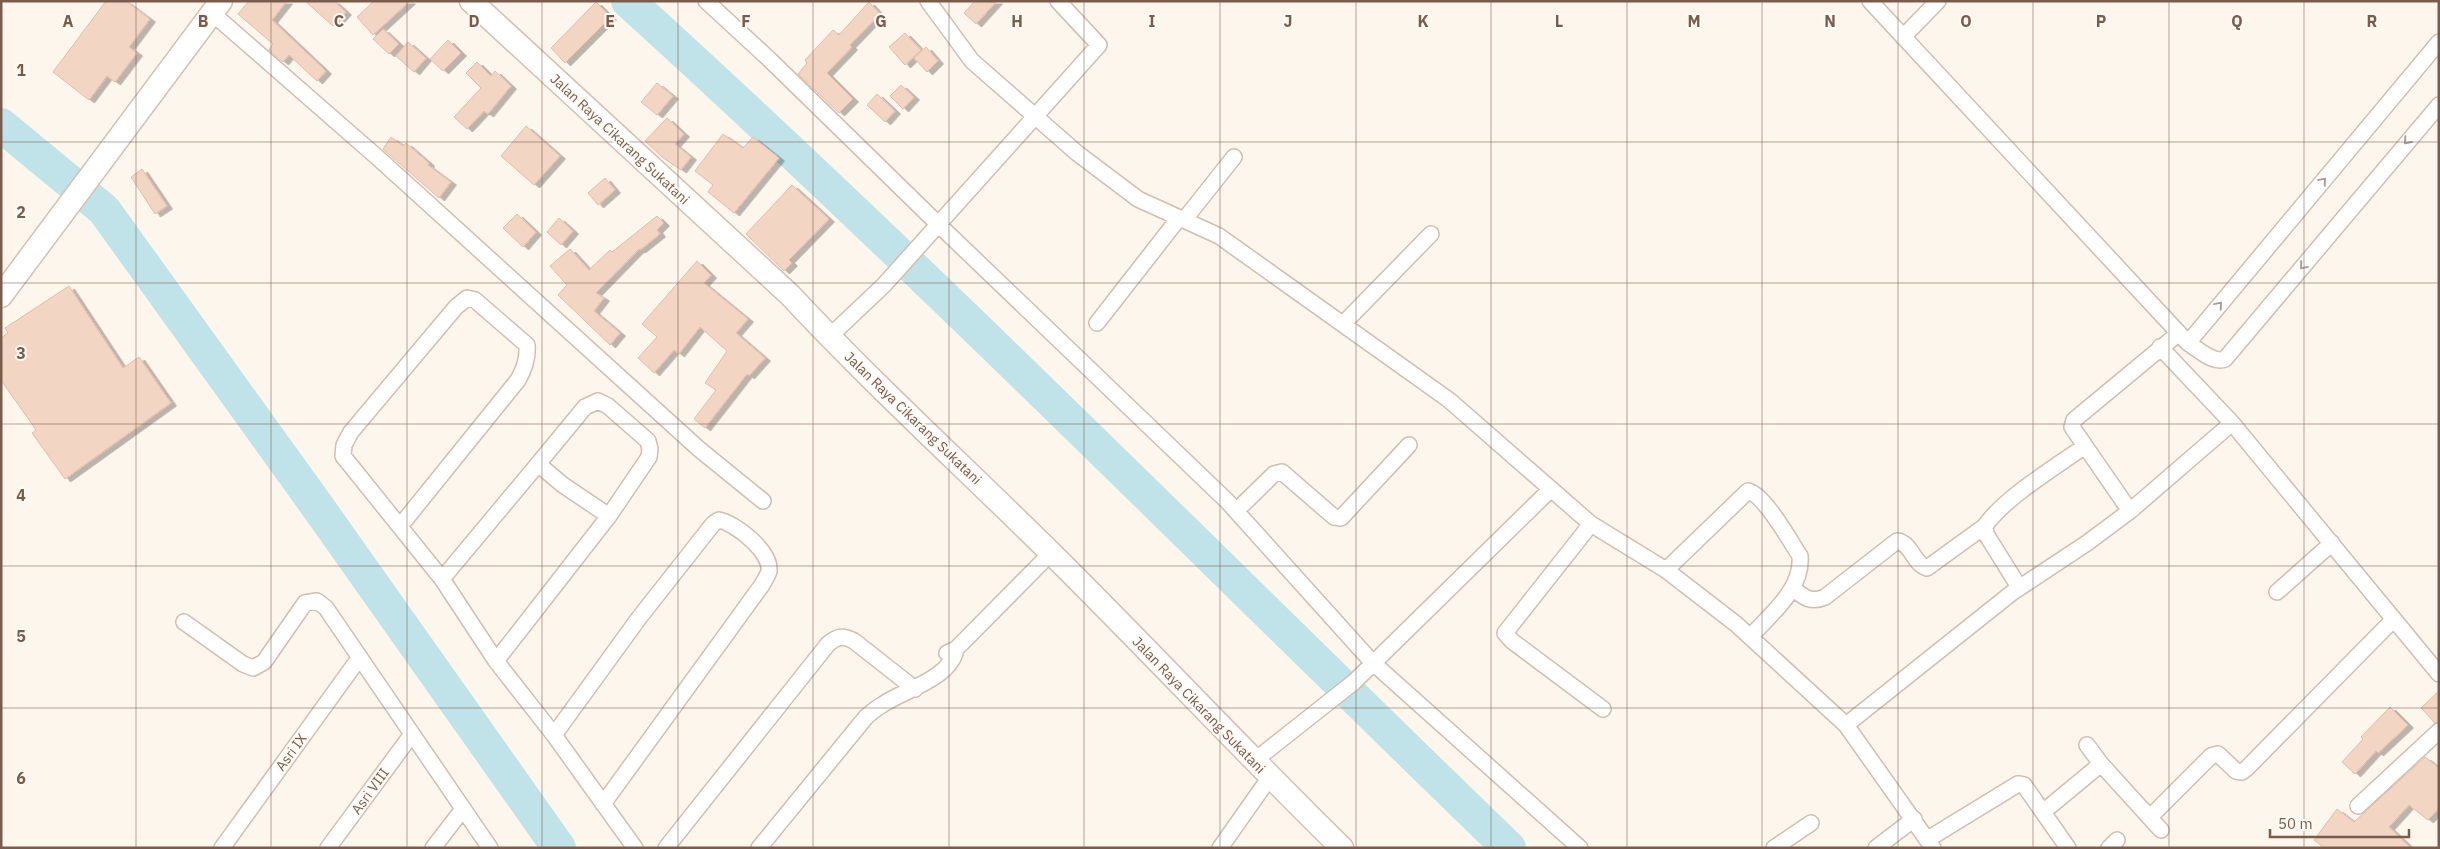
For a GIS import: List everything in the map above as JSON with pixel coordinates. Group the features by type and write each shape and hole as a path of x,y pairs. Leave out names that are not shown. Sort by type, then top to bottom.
{"main road":[{"name":"Jalan Raya Cikarang Sukatani","path":"471,1 790,295 829,337 1051,553 1270,778 1342,848"},
{"path":"1,296 73,203 98,165 216,7"}],"street":[{"path":"706,1 769,58 1236,511 1372,662 1580,848"},
{"path":"928,1 972,61 1035,118 1138,199 1219,236 1449,400 1591,524 1666,570 1750,638 1846,725 1930,843 2018,784 2024,785 2068,848"},
{"path":"829,337 884,285 1099,45 1058,1"},
{"path":"1870,1 2183,338 2214,360 2220,361 2225,359 2439,104"},
{"path":"1903,37 1938,1"},
{"path":"216,7 377,157 698,449 763,501"},
{"path":"2130,511 2072,426 2074,420 2160,347 2183,338 2439,42"},
{"path":"1097,322 1234,157"},
{"path":"1343,324 1431,234"},
{"path":"400,525 518,380 524,370 528,356 527,345 475,300 467,298 456,307 352,432 344,445 343,456 349,466 400,525 442,579 496,661 554,735 635,848"},
{"path":"2160,347 2232,423 2439,674"},
{"path":"442,579 585,407 598,401 608,406 648,441 649,457 609,516 496,661"},
{"path":"1846,725 2019,587 2087,543 2130,511 2232,423"},
{"path":"1236,511 1274,474 1282,472 1334,517 1341,518 1409,445"},
{"path":"1794,589 1807,600 1825,597 1897,541 1903,542 1919,564 1927,568 1985,526 1990,518 2030,485 2085,446"},
{"path":"538,464 609,516"},
{"path":"1254,761 1354,682 1372,662 1552,489"},
{"path":"1666,570 1748,491 1753,492 1764,504 1800,556 1801,565 1794,589 1750,638"},
{"path":"554,735 639,618 713,524 719,520 727,522 758,546 766,558 769,571 762,585 603,804"},
{"path":"1591,524 1505,632 1512,641 1603,709"},
{"path":"1985,526 1986,534 2019,587"},
{"path":"2277,592 2332,543"},
{"path":"759,848 866,717 882,704 936,676 954,657 956,649 1051,553"},
{"path":"184,622 243,664 253,668 264,662 305,603 317,601 326,608 490,848"},
{"path":"2150,817 2211,756 2218,754 2236,771 2242,772 2247,768 2393,620"},
{"path":"666,848 828,644 836,637 845,636 921,684"},
{"name":"Asri IX","path":"222,848 360,657"},
{"path":"2358,806 2439,730"},
{"name":"Asri VIII","path":"328,848 412,734"},
{"path":"2087,745 2101,764 2161,830"},
{"path":"2043,812 2101,764"},
{"path":"1220,848 1270,778"},
{"path":"433,848 463,809"},
{"path":"1876,848 1914,819"},
{"path":"1774,848 1811,823"}],"building":[{"path":"106,1 126,1 150,19 129,47 137,53 115,82 107,76 89,100 53,72"},
{"path":"249,1 287,1 272,20 326,71 317,81 289,55 283,62 269,50 273,44 238,14"},
{"path":"305,1 334,1 346,12 333,26"},
{"path":"374,1 410,1 373,35 357,17"},
{"path":"975,1 997,1 976,24 964,13"},
{"path":"596,2 611,17 565,63 551,48"},
{"path":"869,2 880,14 850,45 852,47 827,73 853,99 839,113 798,74 807,63 805,60 833,30 839,35"},
{"path":"383,29 399,44 389,54 373,39"},
{"path":"905,33 921,50 905,65 889,47"},
{"path":"448,40 461,53 443,71 430,59"},
{"path":"408,42 426,58 414,72 396,56"},
{"path":"926,47 938,61 927,72 914,58"},
{"path":"477,62 491,76 495,71 511,86 488,114 484,111 467,129 454,117 481,88 466,73"},
{"path":"657,83 673,96 657,115 641,102"},
{"path":"901,85 914,97 903,109 890,96"},
{"path":"877,94 895,111 885,122 867,105"},
{"path":"667,118 684,134 675,144 691,157 681,170 662,157 645,141"},
{"path":"526,126 560,156 534,185 501,156"},
{"path":"723,134 743,148 753,137 779,158 734,213 708,192 713,185 695,171"},
{"path":"391,137 403,146 406,143 429,163 428,165 451,182 439,198 383,149"},
{"path":"142,169 167,206 155,214 131,177"},
{"path":"605,178 615,190 598,205 588,193"},
{"path":"792,185 829,219 789,260 792,263 784,271 746,234"},
{"path":"517,214 536,232 523,247 503,228"},
{"path":"657,216 664,223 657,230 660,234 639,249 596,293 604,298 594,311 620,333 610,345 558,295 567,285 550,266 570,249 589,270 610,250 612,252"},
{"path":"559,218 573,231 561,245 547,232"},
{"path":"697,261 711,275 704,283 748,319 736,333 765,358 749,376 747,374 705,428 694,419 716,390 705,383 727,351 700,327 679,354 674,350 654,373 638,358 657,337 642,324"},
{"path":"69,286 123,368 139,357 171,403 65,479 32,433 36,430 1,380 1,338 8,333 5,328"},
{"path":"2439,691 2439,722 2435,723 2421,708"},
{"path":"2390,707 2408,725 2378,753 2376,751 2355,774 2342,762 2363,739 2361,737"},
{"path":"2425,757 2439,768 2439,808 2428,820 2409,805 2389,827 2411,848 2324,848 2314,840 2337,809 2354,822"}],"waterway":[{"path":"628,1 852,209 1509,848"},
{"path":"1,125 104,210 320,510 559,848"}]}
